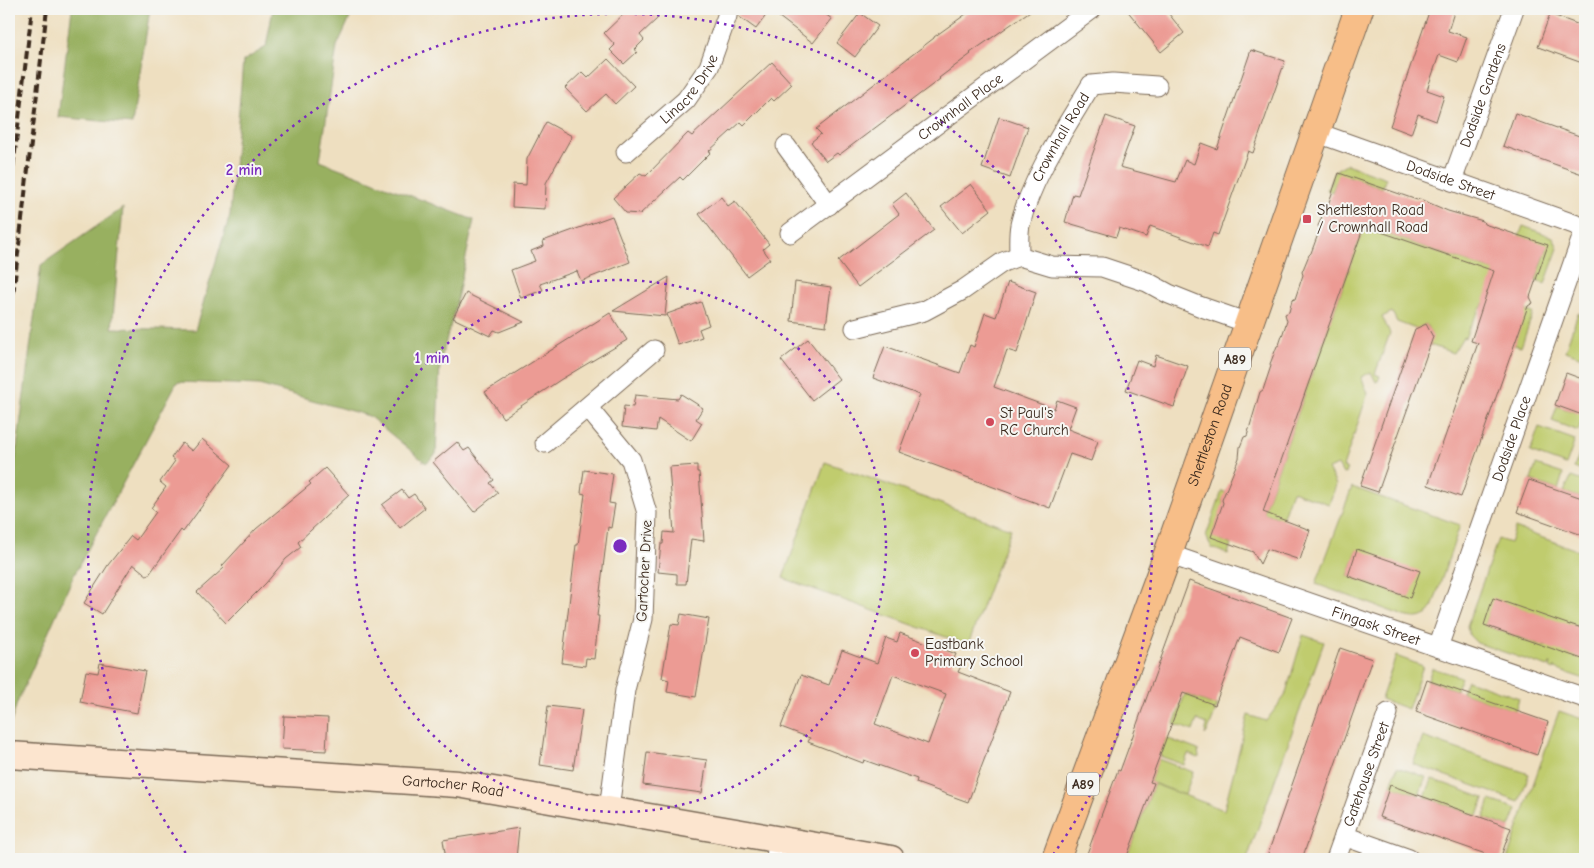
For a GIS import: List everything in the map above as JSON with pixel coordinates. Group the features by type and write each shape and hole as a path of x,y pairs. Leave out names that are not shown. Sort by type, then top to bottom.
{"main road":[{"name":"Shettleston Road","path":"1056,859 1168,554 1359,9"},
{"name":"Gartocher Road","path":"9,755 458,784 609,810 777,849 891,859"}],"street":[{"name":"Linacre Drive","path":"626,152 686,100 709,67 728,9"},
{"name":"Crownhall Place","path":"790,233 1092,9"},
{"name":"Dodside Gardens","path":"1452,181 1514,9"},
{"name":"Crownhall Road","path":"1019,256 1020,226 1030,194 1056,143 1091,85 1114,83 1157,86"},
{"name":"Dodside Street","path":"1315,132 1585,229"},
{"path":"786,146 829,205"},
{"name":"Dodside Place","path":"1438,648 1585,229"},
{"path":"855,328 924,311 963,290 1003,262 1019,256 1052,266 1102,267 1147,282 1169,294 1248,323"},
{"path":"546,442 654,350"},
{"name":"Gartocher Drive","path":"588,408 631,460 648,513 643,619 625,690 609,810"},
{"name":"Fingask Street","path":"1168,554 1585,698"},
{"name":"Gatehouse Street","path":"1336,859 1388,713"},
{"name":"Gatehouse Street","path":"1344,836 1409,859"}],"green space":[{"path":"72,9 150,9 132,124 58,117"},
{"path":"273,9 354,9 337,46 320,161 474,220 454,313 440,362 436,454 426,463 369,416 259,385 177,382 73,577 17,703 9,729 9,509 41,265 123,208 112,328 195,330 230,215 243,61 266,47"},
{"path":"1346,164 1386,178 1382,188 1349,176 1336,182 1332,192 1327,190 1334,171"},
{"path":"1366,221 1370,228 1497,272 1487,298 1465,338 1463,337 1453,353 1430,345 1431,334 1426,324 1416,329 1397,322 1392,312 1382,317 1390,333 1375,374 1380,376 1378,381 1376,382 1371,372 1361,377 1368,393 1343,467 1347,469 1346,473 1343,474 1338,465 1328,469 1336,485 1329,504 1292,491 1282,519 1263,512"},
{"path":"1523,226 1553,237 1558,248 1545,284 1536,281 1547,249 1546,245 1519,236"},
{"path":"1525,310 1533,313 1521,347 1514,345"},
{"path":"1578,313 1585,316 1585,358 1565,351"},
{"path":"1557,406 1584,415 1578,431 1552,421"},
{"path":"1539,427 1575,440 1566,465 1530,452"},
{"path":"1583,443 1585,443 1585,472 1574,468"},
{"path":"825,462 1011,529 968,645 783,578"},
{"path":"1536,465 1563,474 1558,490 1531,480"},
{"path":"1571,477 1585,482 1585,499 1564,492"},
{"path":"1352,487 1460,525 1432,608 1423,617 1404,616 1316,584","holes":["1357,550 1410,598 1348,576"]},
{"path":"1222,491 1227,493 1222,500 1221,541 1231,544 1228,554 1212,548 1206,536"},
{"path":"1515,528 1585,553 1585,629 1570,624 1561,651 1585,659 1585,679 1555,669 1555,667 1554,670 1550,668 1551,663 1548,667 1477,643 1469,635 1467,626 1498,539 1510,543","holes":["1494,599 1556,621 1546,647 1484,625"]},
{"path":"1303,635 1324,642 1247,859 1126,859 1154,784 1224,810 1248,715 1266,721 1285,696"},
{"path":"1396,656 1423,666 1408,709 1381,699"},
{"path":"1432,668 1461,677 1456,690 1428,680"},
{"path":"1467,680 1519,698 1515,711 1462,692"},
{"path":"1185,694 1218,705 1205,735 1207,724 1197,720 1193,731 1174,724"},
{"path":"1559,711 1585,720 1585,859 1507,859"},
{"path":"1423,737 1529,774 1519,802 1413,764"},
{"path":"1166,738 1198,750 1199,758 1188,754 1184,765 1160,756"},
{"path":"1158,759 1193,772 1185,795 1150,782"},
{"path":"1397,767 1426,777 1419,795 1391,786"},
{"path":"1432,779 1484,798 1478,816 1425,797"},
{"path":"1490,800 1517,809 1510,827 1484,818"}],"building":[{"path":"629,9 650,9 658,18 640,35 644,40 635,49 637,52 624,64 610,50 615,45 604,33"},
{"path":"739,9 818,9 832,19 813,43 770,10 756,29 738,16"},
{"path":"973,9 1033,9 970,53 940,79 839,155 837,153 826,161 811,142 821,134 816,129"},
{"path":"1126,9 1165,9 1184,33 1161,52"},
{"path":"1430,9 1455,9 1448,31 1467,37 1458,62 1439,55 1427,90 1444,96 1436,121 1418,114 1411,134 1390,126"},
{"path":"860,13 878,26 855,57 837,43"},
{"path":"1550,14 1585,27 1585,64 1538,47"},
{"path":"1251,50 1285,61 1253,153 1248,151 1218,235 1213,233 1208,247 1150,226 1146,237 1119,228 1116,237 1065,222 1073,194 1078,195 1106,116 1135,126 1120,167 1176,182 1185,160 1194,164 1201,143 1217,149"},
{"path":"608,59 634,86 615,104 606,94 587,111 565,88 582,72 588,78"},
{"path":"772,62 792,84 774,101 771,98 744,125 741,122 709,151 711,152 683,180 680,177 640,214 626,213 613,198 640,173 646,176 688,133 692,136"},
{"path":"1515,113 1585,138 1585,175 1503,146"},
{"path":"999,117 1028,127 1010,178 982,168"},
{"path":"546,122 572,136 546,183 545,209 512,207 513,184 526,185 527,159"},
{"path":"1339,173 1417,200 1420,199 1448,211 1483,221 1484,224 1548,245 1530,297 1533,303 1528,306 1461,497 1428,485 1478,343 1471,341 1494,271 1364,226 1263,512 1310,530 1300,560 1267,549 1260,564 1253,552 1211,537 1223,503 1222,500 1239,458 1240,447 1244,437 1247,436 1260,392 1263,390 1270,364 1287,321 1285,314 1289,312 1292,300 1295,299 1303,275 1302,272 1320,229 1318,226 1324,209 1327,208"},
{"path":"971,184 991,210 962,233 941,207"},
{"path":"906,193 934,230 858,287 838,261 899,214 892,204"},
{"path":"721,197 728,206 735,201 769,244 763,249 770,259 747,276 699,214"},
{"path":"612,216 630,262 581,281 577,271 540,284 543,290 521,298 511,270 535,261 531,251 544,246 543,241"},
{"path":"669,277 665,316 613,311"},
{"path":"795,282 831,287 826,326 791,321"},
{"name":"St Paul's RC Church","path":"1008,282 1036,292 1017,353 1007,350 994,387 1054,409 1057,400 1076,407 1068,429 1098,441 1091,461 1070,454 1050,508 899,452 920,395 873,378 885,346 960,373 970,345 974,347 985,313 996,317"},
{"path":"466,293 524,322 499,332 494,330 490,336 453,318"},
{"path":"701,302 709,325 699,329 702,337 678,345 667,314"},
{"path":"610,313 627,340 560,380 503,418 485,392"},
{"path":"1426,324 1433,337 1378,492 1360,486 1415,329"},
{"path":"808,339 839,379 812,400 781,360"},
{"path":"1156,355 1188,366 1174,407 1126,390 1137,360 1153,366"},
{"path":"1566,373 1585,380 1585,416 1555,405"},
{"path":"681,394 703,408 696,419 702,423 691,441 658,419 656,431 622,427 624,406 633,407 635,395 678,399"},
{"path":"202,439 232,465 148,576 133,564 102,614 84,603 108,565 131,536 136,540 156,512 151,508 166,487 160,482 175,461 171,458 182,443 192,451"},
{"path":"457,442 464,451 469,448 494,480 490,483 498,493 474,512 433,462"},
{"path":"697,465 704,541 691,539 686,584 677,584 677,574 658,572 664,532 674,533 669,467"},
{"path":"325,468 349,495 298,542 301,547 286,559 266,583 226,623 197,592 224,568 222,566 256,529 311,484 309,482"},
{"path":"584,470 613,474 609,503 615,504 611,528 608,527 597,616 599,616 594,659 586,658 585,666 562,663 576,545 578,545 585,494 581,493"},
{"path":"1529,480 1585,499 1585,536 1517,512"},
{"path":"402,490 408,498 414,494 425,508 400,528 382,505"},
{"path":"1357,549 1420,571 1410,598 1348,576"},
{"path":"1189,581 1292,618 1279,652 1240,637 1215,705 1183,693 1150,782 1154,783 1126,859 1085,859 1118,770 1120,771"},
{"path":"1493,598 1585,629 1585,660 1484,625"},
{"path":"681,614 709,619 696,697 667,692 669,680 662,678 671,624 679,625"},
{"path":"900,633 956,654 952,663 961,666 958,672 1010,692 968,802 916,783 917,779 864,760 863,763 808,742 810,738 781,727 801,675 829,685 842,650 877,663 886,638 897,642","holes":["893,675 946,694 928,744 875,724"]},
{"path":"1340,648 1372,659 1302,859 1266,859"},
{"path":"100,663 145,671 137,713 80,702 86,671 98,673"},
{"path":"1427,680 1548,722 1537,755 1416,712"},
{"path":"548,706 582,710 573,770 540,765"},
{"path":"284,716 328,718 326,751 282,749"},
{"path":"647,752 707,760 702,793 643,785"},
{"path":"1390,785 1511,828 1500,859 1379,817"},
{"path":"519,828 516,859 446,859 443,840"}],"railway":[{"path":"9,202 32,9"},
{"path":"9,329 47,9"}],"place":[{"name":"Shettleston Road / Crownhall Road","path":"1307,219"},
{"name":"St Paul's RC Church","path":"990,422"},
{"name":"Eastbank Primary School","path":"915,653"}]}
